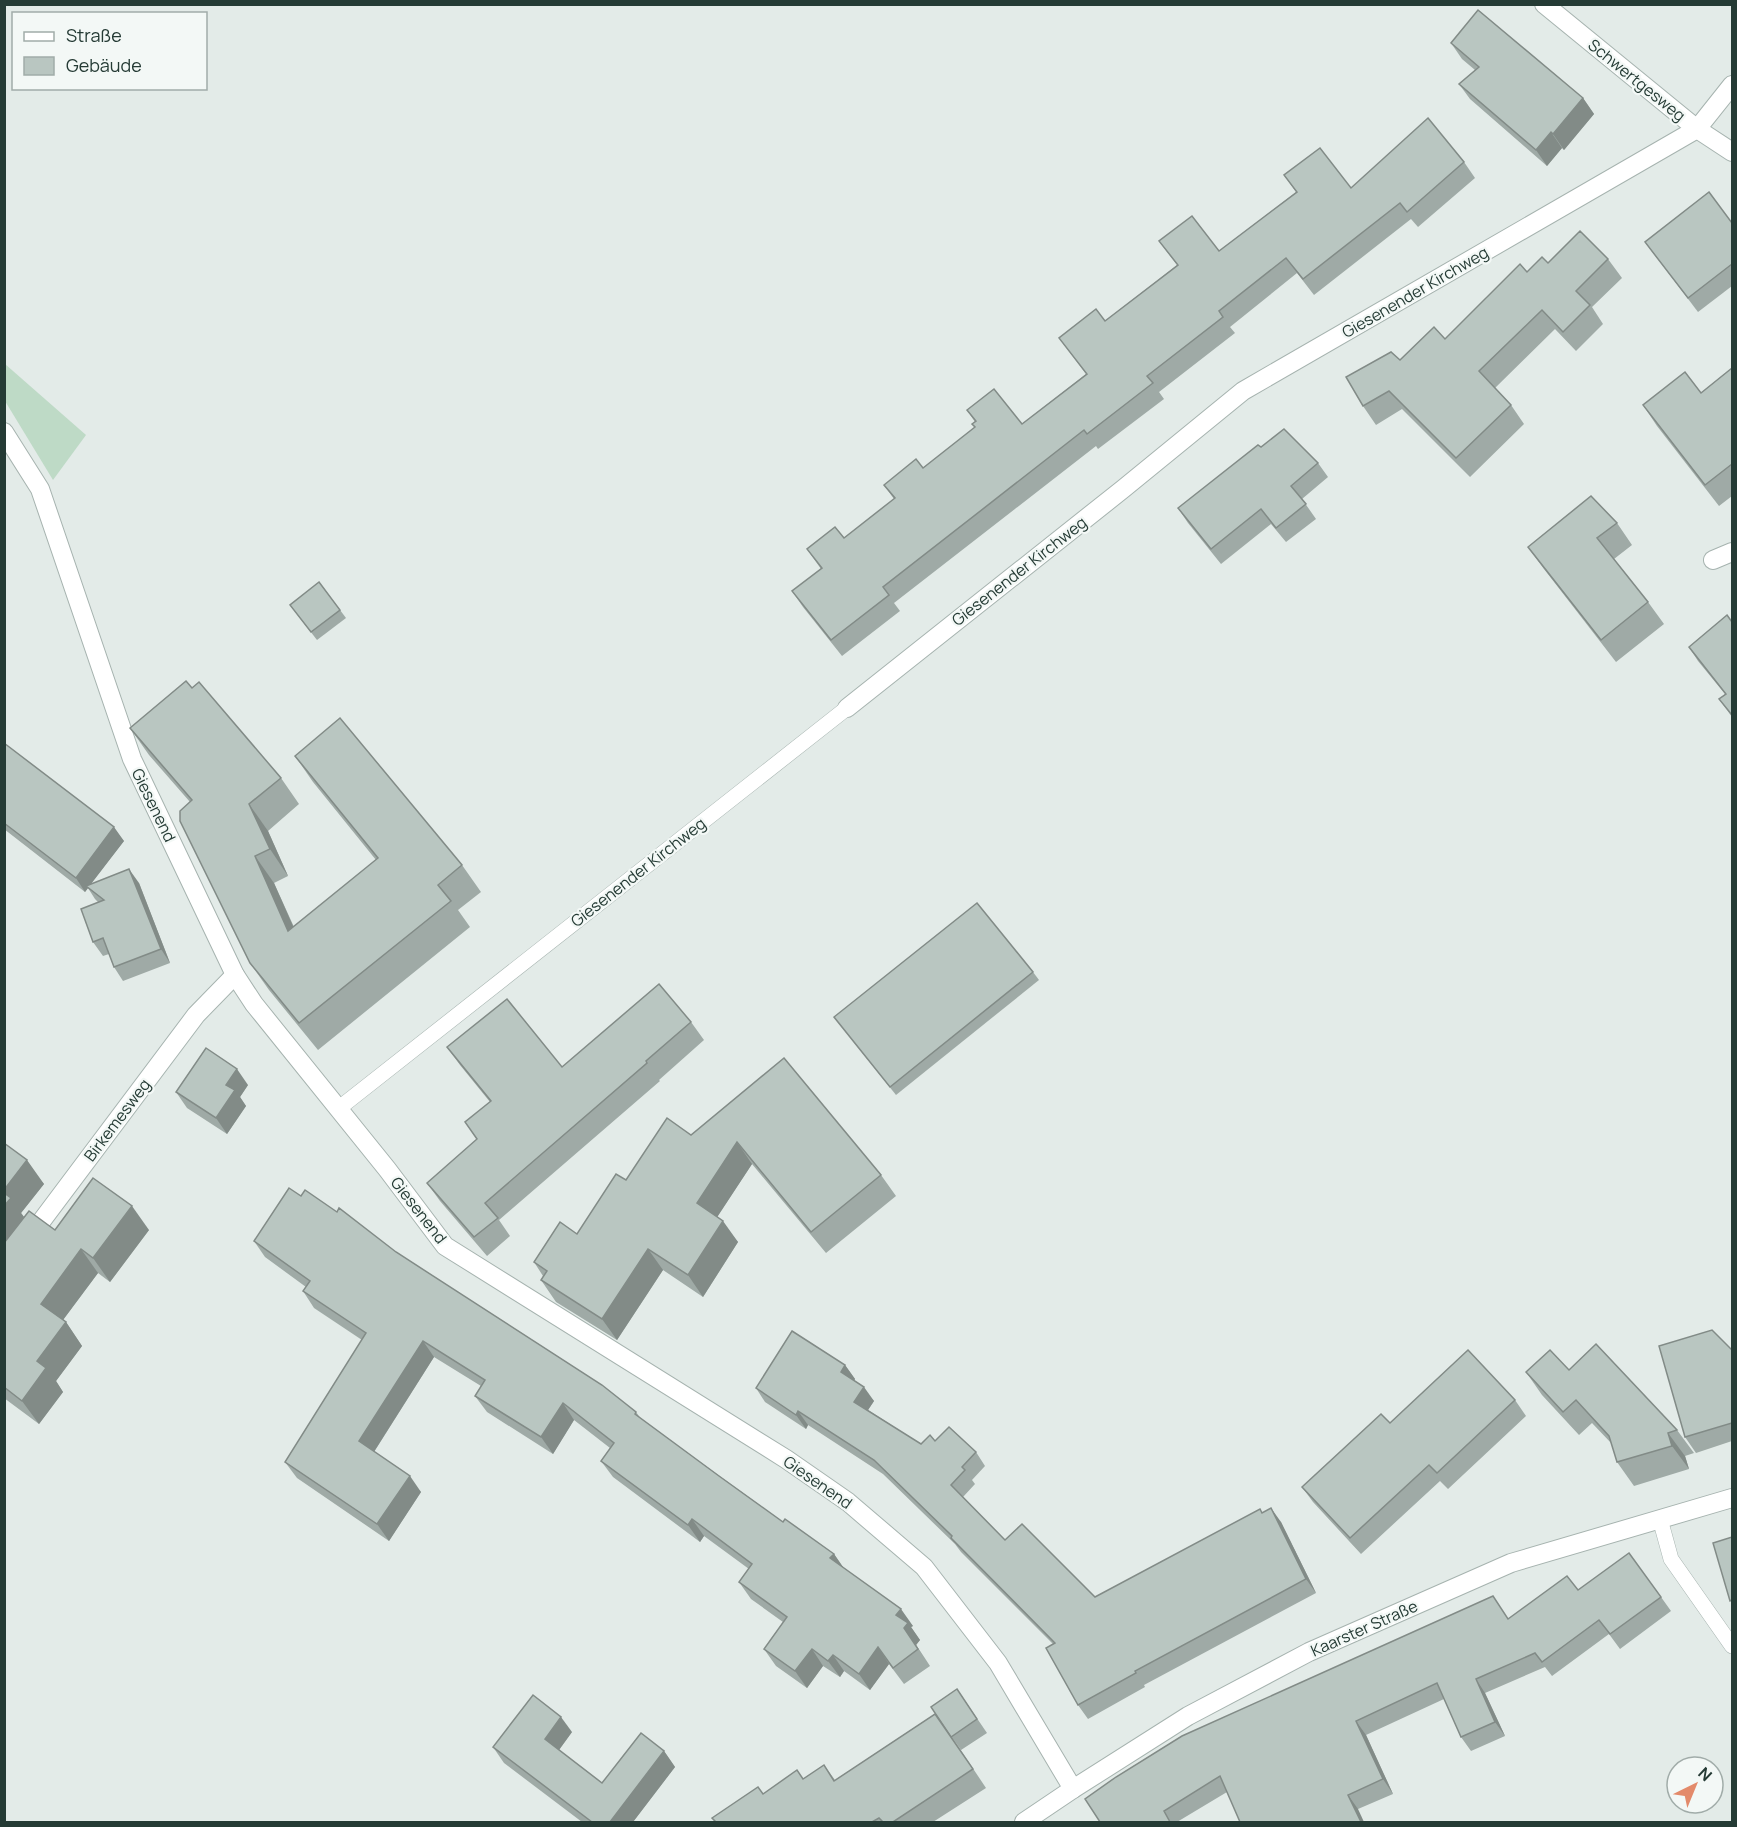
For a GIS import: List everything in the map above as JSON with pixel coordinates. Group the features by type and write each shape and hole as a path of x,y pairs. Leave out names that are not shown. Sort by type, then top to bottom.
{"street":[{"name":"Schwertgesweg","path":"1544,4 1697,129 1732,152"},
{"name":"Giesenender Kirchweg","path":"847,708 1244,391 1697,129 1732,85"},
{"name":"Giesenend","path":"4,432 40,489 132,759 236,975 254,1004 387,1169 445,1246 786,1459 848,1502 924,1567 998,1663 1073,1789"},
{"path":"1713,560 1732,552"},
{"name":"Birkemesweg","path":"4,1271 196,1015 236,975"},
{"name":"Kaarster Straße","path":"1024,1822 1188,1716 1309,1652 1511,1563 1732,1498"}],"lane":[{"name":"Giesenender Kirchweg","path":"338,1108 847,708"},
{"path":"1660,1519 1671,1559 1732,1646"}],"green space":[{"path":"5,364 86,435 53,480 5,401"}],"building":[{"path":"1478,10 1583,98 1553,134 1551,132 1536,150 1459,84 1479,67 1451,43"},
{"path":"1428,118 1464,162 1407,212 1400,203 1303,279 1286,258 1219,311 1223,317 1147,376 1153,383 1087,434 1084,430 883,587 889,595 831,640 792,591 822,568 807,549 835,527 844,538 895,498 884,485 916,459 923,468 975,427 972,424 976,421 967,410 994,389 1022,424 1087,374 1059,338 1096,309 1105,321 1178,265 1159,241 1192,216 1219,251 1297,192 1284,175 1320,148 1351,188"},
{"path":"1709,192 1732,223 1732,264 1688,298 1645,242"},
{"path":"1580,231 1608,259 1576,291 1590,305 1563,332 1542,310 1479,371 1511,405 1456,458 1389,391 1363,406 1346,377 1391,352 1400,360 1434,327 1445,339 1520,264 1527,272 1542,257 1548,263"},
{"path":"1732,368 1732,464 1705,485 1643,405 1685,372 1701,393"},
{"path":"1284,429 1318,463 1291,486 1306,504 1276,528 1261,509 1211,549 1178,508 1258,445 1261,447"},
{"path":"1591,496 1617,523 1597,538 1648,602 1601,640 1528,547"},
{"path":"319,582 340,610 311,632 290,605"},
{"path":"1727,615 1732,622 1732,715 1719,699 1726,694 1689,647"},
{"path":"186,681 192,688 199,682 281,778 249,804 270,849 255,856 288,931 378,858 295,756 340,718 462,865 438,885 451,901 299,1023 250,963 180,821 180,811 192,800 130,728"},
{"path":"4,743 114,827 76,878 4,823"},
{"path":"129,869 161,949 114,967 103,938 93,942 81,909 104,900 86,886"},
{"path":"977,903 1033,972 890,1087 834,1017"},
{"path":"659,984 691,1022 485,1203 498,1218 474,1237 427,1183 477,1139 465,1122 491,1101 447,1047 507,999 562,1067"},
{"path":"206,1048 237,1069 226,1085 235,1090 216,1118 176,1092"},
{"path":"784,1058 881,1175 811,1232 737,1142 697,1203 723,1221 688,1275 648,1249 602,1319 541,1280 547,1271 534,1262 560,1222 577,1234 616,1174 626,1180 667,1118 691,1135"},
{"path":"4,1143 27,1160 4,1190"},
{"path":"93,1178 132,1206 93,1258 81,1249 41,1304 66,1322 37,1361 46,1368 22,1401 4,1387 4,1243 29,1211 55,1230"},
{"path":"289,1188 301,1196 305,1190 337,1212 339,1208 396,1252 602,1385 636,1412 635,1414 719,1476 783,1522 785,1519 834,1554 830,1558 901,1609 896,1615 908,1623 904,1628 918,1649 893,1668 878,1647 859,1674 833,1655 828,1661 812,1649 795,1671 764,1649 787,1617 739,1582 752,1564 692,1519 688,1525 601,1461 614,1443 563,1403 541,1437 475,1396 485,1380 423,1341 359,1441 410,1476 377,1524 285,1462 366,1333 303,1291 310,1281 254,1241"},
{"path":"4,1193 11,1198 4,1206"},
{"path":"1712,1330 1732,1350 1732,1423 1685,1437 1659,1346"},
{"path":"792,1331 845,1365 841,1372 864,1387 854,1402 921,1444 930,1435 935,1441 949,1427 976,1452 962,1467 965,1470 951,1485 1005,1540 1022,1524 1095,1597 1260,1509 1262,1513 1271,1508 1306,1579 1135,1671 1136,1673 1078,1705 1046,1648 1055,1643 951,1538 952,1536 874,1460 798,1411 796,1415 756,1388"},
{"path":"1596,1344 1677,1430 1668,1433 1672,1446 1617,1462 1609,1436 1576,1400 1563,1412 1526,1372 1550,1350 1569,1370"},
{"path":"1468,1350 1515,1400 1437,1473 1429,1465 1350,1538 1302,1487 1381,1414 1390,1423"},
{"path":"1732,1537 1732,1600 1730,1601 1713,1543"},
{"path":"1629,1553 1661,1597 1610,1634 1599,1620 1542,1662 1535,1653 1476,1679 1495,1722 1461,1737 1437,1683 1356,1721 1383,1779 1348,1795 1361,1822 1240,1822 1220,1776 1164,1811 1170,1822 1100,1822 1085,1799 1182,1736 1493,1596 1508,1619 1567,1576 1578,1590"},
{"path":"957,1689 977,1719 951,1737 931,1707"},
{"path":"533,1695 561,1717 545,1739 602,1783 641,1733 664,1751 610,1822 592,1822 493,1747"},
{"path":"935,1714 973,1769 893,1822 883,1822 879,1818 872,1822 713,1822 715,1821 712,1818 758,1787 763,1794 797,1770 803,1779 824,1765 834,1781"}]}
